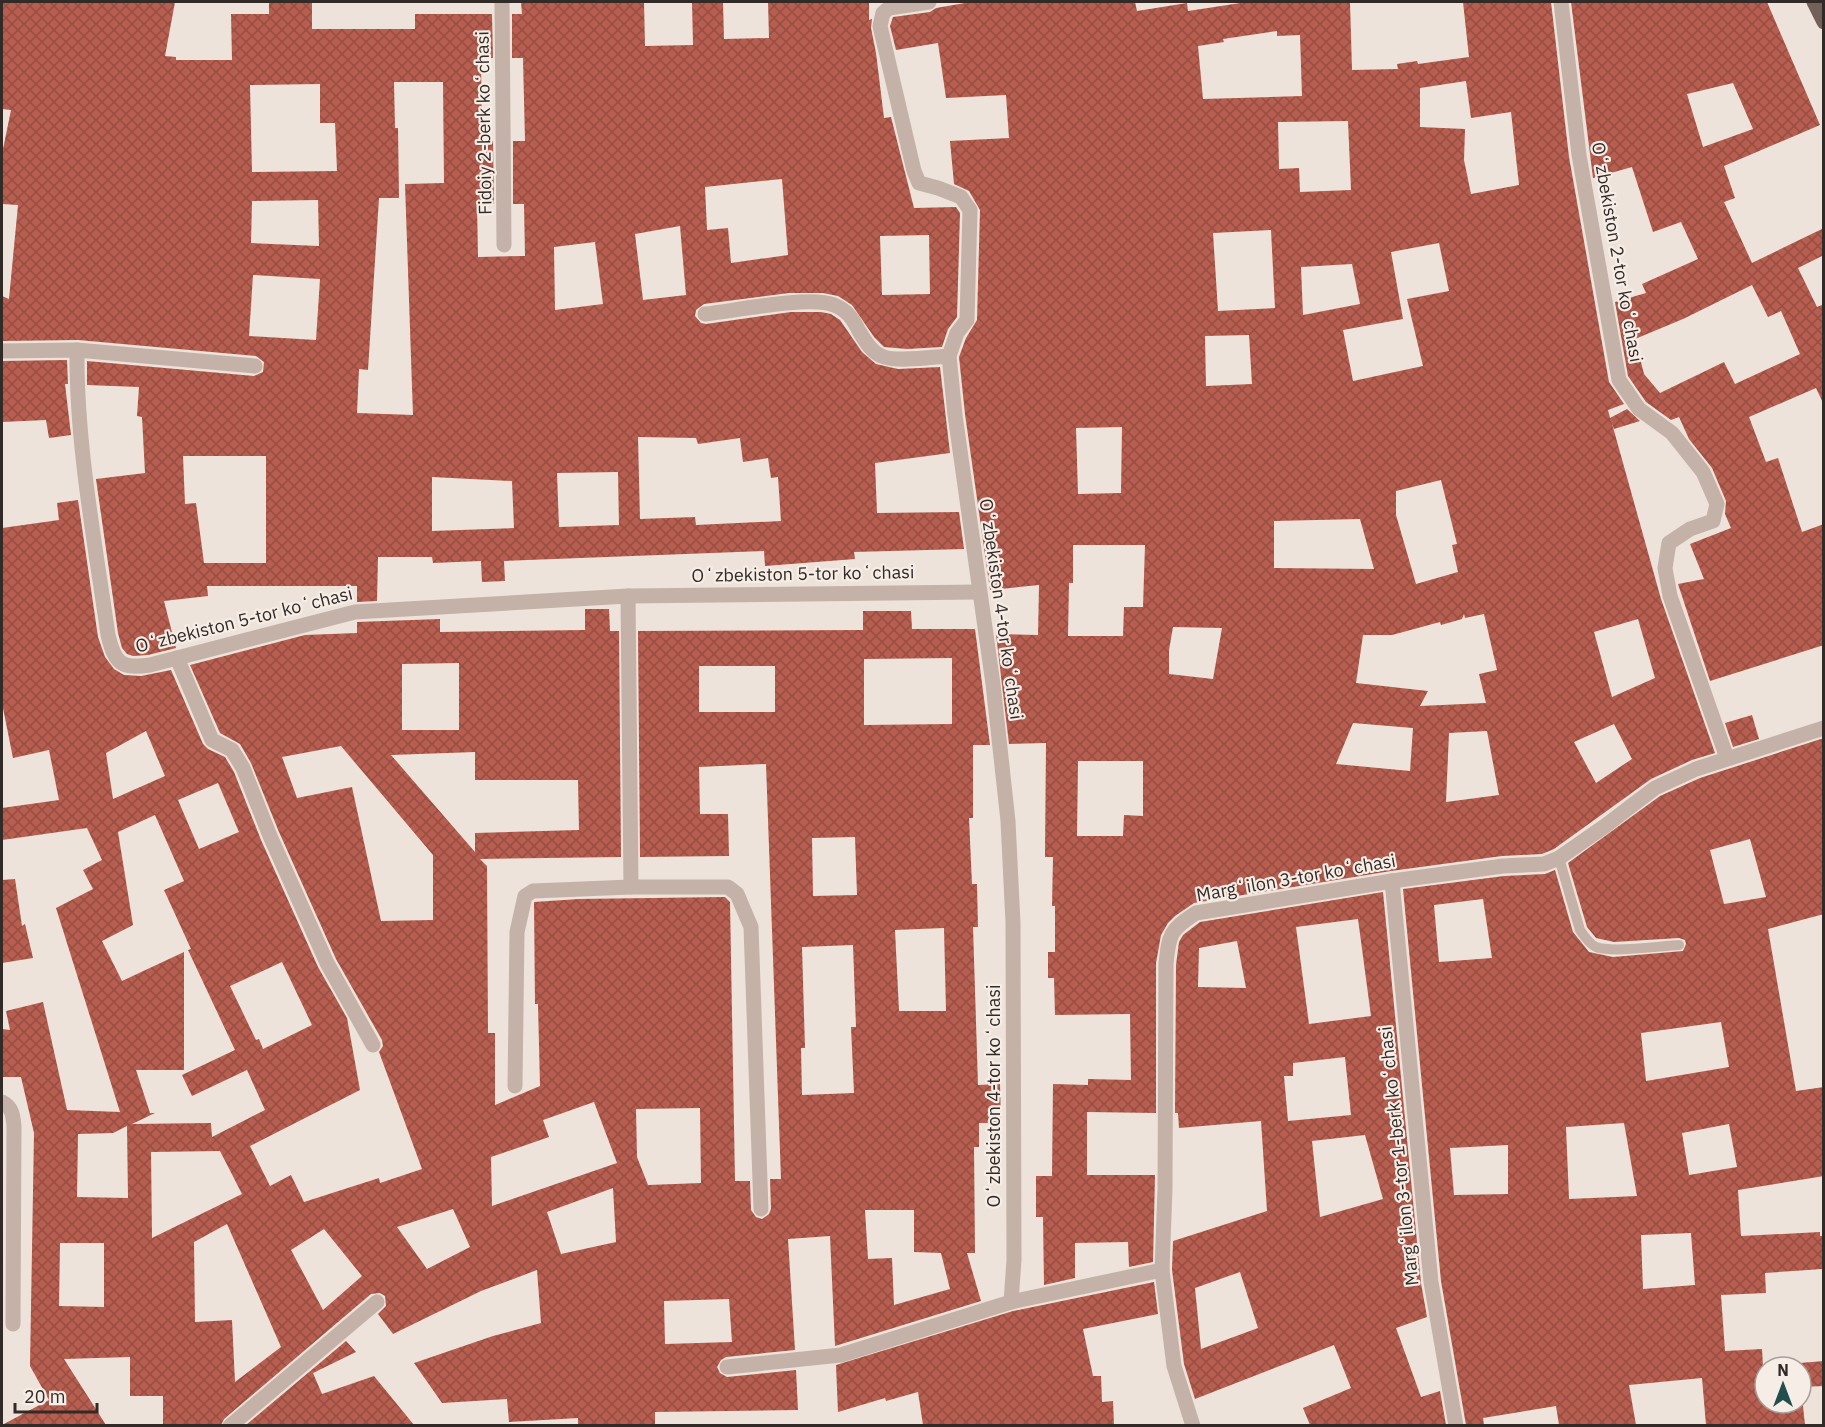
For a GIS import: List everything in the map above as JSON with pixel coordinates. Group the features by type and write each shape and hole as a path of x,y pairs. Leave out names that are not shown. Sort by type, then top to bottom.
{"main road":[{"path":"1814,2 1824,22"}],"street":[{"name":"Fidoiy 2-berk koʻchasi","path":"502,2 504,245"},
{"name":"Oʻzbekiston 4-tor koʻchasi","path":"929,2 889,8 883,13 880,26 914,171 919,183 961,197 970,210 967,320 957,333 949,356 955,415 993,684 1008,821 1013,923 1014,1260 1011,1302"},
{"name":"Oʻzbekiston 2-tor koʻchasi","path":"1561,2 1579,155 1619,380 1639,409 1672,433 1697,464 1717,504 1713,521 1690,529 1669,543 1665,568 1670,596 1727,758"},
{"path":"705,314 823,301 851,315 867,344 884,357 907,359 949,356"},
{"path":"2,351 77,350 255,366"},
{"name":"Oʻzbekiston 5-tor koʻchasi","path":"77,350 76,383 81,432 108,636 112,652 119,663 130,668 150,665 355,612 628,596 979,592"},
{"path":"628,596 631,887"},
{"path":"177,658 212,740 232,750 243,768 270,836 327,963 373,1045"},
{"name":"Margʻilon 3-tor koʻchasi","path":"1193,1425 1174,1365 1162,1270 1165,1189 1166,964 1169,939 1178,924 1196,914 1392,880 1503,866 1544,864 1558,858 1605,826 1655,788 1696,769 1824,728"},
{"name":"Margʻilon 3-tor 1-berk koʻchasi","path":"1392,880 1431,1282 1456,1425"},
{"path":"515,1086 517,932 525,896 533,891 631,887 728,887 737,894 751,927 761,1209"},
{"path":"2,1102 13,1114 14,1126 13,1324"},
{"path":"727,1367 841,1355 1011,1302 1162,1270"},
{"path":"230,1425 377,1302"}],"lane":[{"path":"1558,858 1580,930 1596,946 1614,948 1679,945"}],"building":[{"path":"2,2 175,2 165,56 176,57 176,60 232,60 231,14 269,14 269,2 312,2 312,29 415,29 415,14 492,14 493,58 481,58 482,141 493,141 494,204 477,204 478,257 525,256 524,204 513,204 513,141 525,141 523,58 512,58 512,14 522,14 521,2 644,2 645,46 693,45 692,2 723,2 724,39 769,38 768,2 869,2 869,20 872,19 871,28 884,118 891,117 914,208 956,207 960,213 957,317 948,329 942,347 907,349 884,347 874,337 852,305 838,296 823,293 789,293 704,304 696,310 695,316 701,323 706,324 791,312 831,314 840,320 862,352 876,364 898,369 940,367 950,453 875,463 877,513 959,512 964,549 854,552 855,559 765,566 764,551 504,561 505,581 482,582 481,561 433,563 432,557 378,557 377,601 357,602 357,586 207,586 208,596 164,601 176,648 148,655 127,654 122,648 118,633 96,479 145,473 142,417 137,416 139,387 87,385 87,361 254,376 263,372 264,362 256,356 78,340 2,341 2,296 9,299 18,205 2,204 2,154 11,110 2,109","holes":["394,82 443,82 444,183 405,184 413,415 357,413 359,369 368,370 379,198 399,198 398,128 395,128","320,84 320,123 335,123 337,171 252,172 250,85","782,179 788,255 731,263 728,228 707,230 705,187","318,200 319,246 251,243 252,201","680,226 686,295 643,300 635,234","929,235 930,294 882,295 880,236","595,242 603,304 555,310 554,247","253,275 320,279 316,340 249,336","638,437 696,438 698,444 740,438 743,462 768,458 771,478 778,477 781,521 696,525 695,517 640,519","183,456 266,456 266,563 204,563 196,503 185,504","618,472 619,525 559,527 557,473","432,477 512,481 514,528 432,531"]},
{"path":"971,2 1135,2 1137,11 1187,3 1188,11 1247,2 1350,2 1352,70 1398,69 1397,64 1417,61 1418,64 1469,57 1463,2 1551,2 1569,157 1609,382 1624,404 1608,410 1610,418 1627,409 1640,421 1614,429 1611,420 1661,599 1715,753 1692,760 1651,779 1554,849 1542,854 1502,856 1391,871 1194,903 1175,916 1161,935 1156,963 1156,1113 1087,1112 1087,1175 1155,1175 1153,1262 1129,1267 1128,1242 1075,1243 1075,1278 1044,1285 1043,1217 1036,1217 1036,1176 1052,1176 1053,1084 1088,1085 1088,1079 1131,1080 1130,1014 1055,1015 1054,978 1048,978 1048,952 1055,952 1055,906 1052,906 1053,857 1045,857 1046,743 1009,744 996,634 1038,635 1039,585 990,590 959,357 966,338 977,320 980,210 969,191 954,184 950,141 1009,138 1006,95 946,98 938,43 896,50 890,26 893,17 930,12 936,8","holes":["1277,31 1277,36 1300,35 1302,96 1203,99 1198,46 1224,42 1223,39","1466,81 1471,118 1511,112 1519,185 1471,194 1464,160 1465,129 1420,127 1420,88","1348,121 1351,190 1300,192 1299,168 1279,169 1278,122","1271,230 1275,308 1218,311 1213,233","1439,243 1449,291 1407,299 1423,366 1353,381 1343,330 1403,319 1391,252","1352,264 1360,304 1303,315 1301,267","1249,335 1252,384 1206,386 1205,336","1122,427 1121,493 1078,494 1076,428","1441,480 1457,544 1452,545 1458,572 1416,584 1396,515 1396,491","1360,519 1374,569 1274,568 1274,521","1073,545 1145,545 1143,607 1124,607 1123,636 1068,636 1069,583 1073,583","1464,614 1465,618 1484,614 1497,670 1479,674 1486,703 1420,706 1428,691 1356,683 1363,635 1392,635 1440,622 1441,625 1462,619","1638,619 1655,678 1612,697 1594,632","1173,627 1222,628 1213,679 1169,674 1169,650","1353,723 1413,728 1410,771 1336,764","1614,724 1632,759 1596,783 1574,742","1487,731 1499,795 1446,802 1449,733","1078,761 1143,761 1143,816 1124,815 1123,836 1077,836"]},
{"path":"1571,2 1767,2 1820,125 1724,166 1735,198 1724,202 1752,263 1824,228 1824,255 1798,268 1817,307 1824,304 1824,405 1816,388 1749,417 1766,462 1778,458 1802,532 1824,524 1824,645 1710,681 1678,584 1704,579 1690,544 1731,528 1725,514 1726,501 1712,468 1689,439 1679,417 1671,420 1646,402 1628,376 1615,302 1646,293 1642,284 1698,259 1681,222 1653,232 1632,167 1593,178","holes":["1733,83 1753,129 1703,147 1687,94","1752,285 1768,317 1781,311 1800,354 1735,384 1724,362 1660,393 1644,374 1635,339 1683,319"]},
{"path":"67,360 68,384 65,384 71,435 49,438 46,420 2,422 2,361"},
{"path":"78,500 98,637 105,657 114,669 124,675 141,676 171,670 203,744 225,757 234,772 261,840 318,967 347,1018 360,1090 250,1146 270,1186 291,1175 304,1202 379,1178 380,1183 422,1169 379,1052 383,1046 382,1040 336,959 251,763 240,744 220,733 190,665 305,635 357,633 357,622 440,619 440,632 585,630 585,609 609,609 610,631 619,631 621,857 480,859 487,866 488,1033 495,1033 495,1105 540,1086 538,1004 535,1004 534,902 579,899 725,897 730,902 735,1181 750,1181 751,1210 756,1217 762,1219 769,1214 771,1209 770,1179 781,1179 766,764 699,767 700,814 728,814 729,856 640,857 638,631 863,630 863,611 911,611 912,629 975,629 990,745 973,745 973,818 969,818 972,884 977,884 978,927 973,927 978,1085 1000,1084 1001,1123 979,1123 979,1147 974,1147 975,1253 967,1253 981,1301 835,1346 830,1236 788,1239 795,1350 726,1357 717,1367 720,1373 727,1377 796,1370 798,1410 655,1412 655,1425 578,1425 578,1418 509,1422 507,1399 442,1403 414,1363 493,1336 541,1323 537,1270 481,1291 393,1334 378,1314 386,1306 385,1296 380,1293 371,1294 224,1419 221,1425 163,1425 163,1396 130,1396 130,1357 64,1359 106,1425 2,1425 49,1400 30,1366 34,1133 21,1077 2,1077 2,1029 10,1030 6,1011 43,1002 67,1110 120,1112 56,908 93,889 83,870 102,860 87,828 2,840 2,808 59,800 49,750 13,758 2,703 2,528 59,520 57,503","holes":["952,658 952,724 864,725 864,659","459,663 459,730 402,730 402,664","699,666 775,666 775,712 699,712","146,731 165,776 113,799 106,753","341,746 433,855 433,920 381,921 352,787 297,798 282,757","475,752 475,780 578,780 579,830 475,833 475,852 391,755","218,783 239,832 199,849 178,800","155,815 184,881 164,890 191,949 188,950 235,1050 182,1075 192,1096 247,1070 265,1110 212,1137 211,1123 132,1124 155,1113 150,1113 136,1070 184,1070 184,952 122,981 102,941 133,925 118,832","855,837 857,895 813,896 812,838","944,928 946,1011 899,1011 895,930","853,945 856,1027 851,1027 854,1093 802,1095 801,1048 805,1048 802,947","282,962 312,1025 263,1049 259,1039 256,1040 230,986","594,1102 617,1163 492,1206 491,1157 549,1137 543,1120","700,1108 701,1183 648,1185 637,1157 636,1109","127,1126 128,1198 77,1197 78,1134 113,1133","220,1151 242,1194 152,1238 151,1152","613,1188 616,1242 561,1254 547,1212","453,1209 470,1247 427,1269 397,1227","865,1210 914,1210 914,1252 941,1253 950,1289 894,1305 892,1258 868,1259","227,1224 281,1347 235,1382 232,1320 195,1322 194,1242","324,1229 362,1276 323,1310 291,1250","60,1243 104,1243 104,1307 59,1306","729,1299 732,1342 665,1344 664,1301"]},
{"path":"1752,715 1759,739 1733,747 1725,723"},
{"path":"1824,738 1824,914 1768,929 1796,1091 1824,1087 1824,1176 1738,1190 1741,1236 1820,1232 1820,1236 1824,1236 1824,1267 1765,1273 1766,1293 1721,1295 1725,1351 1762,1349 1762,1355 1753,1355 1753,1415 1804,1415 1805,1425 1706,1425 1702,1378 1629,1385 1636,1425 1559,1425 1556,1406 1483,1418 1484,1425 1466,1425 1441,1281 1403,889 1504,876 1545,874 1555,870 1573,932 1589,952 1613,957 1683,951 1685,940 1679,938 1614,942 1596,938 1587,927 1568,863 1660,796 1700,778","holes":["1750,839 1766,897 1724,904 1710,850","1483,899 1492,958 1439,962 1434,905","1721,1022 1729,1067 1646,1081 1641,1033","1624,1123 1637,1196 1569,1199 1566,1127","1729,1124 1737,1167 1689,1175 1682,1133","1508,1145 1508,1194 1454,1195 1450,1148","1691,1233 1695,1285 1643,1289 1641,1235"]},
{"path":"15,879 22,926 25,924 33,958 2,963 2,880"},
{"path":"1383,892 1421,1283 1427,1317 1396,1328 1421,1397 1440,1391 1446,1425 1310,1425 1303,1408 1351,1388 1334,1345 1195,1399 1184,1364 1172,1270 1173,1241 1267,1211 1261,1121 1179,1128 1178,1113 1175,1113 1176,965 1179,942 1183,935 1200,922","holes":["1358,919 1371,1016 1309,1024 1296,927","1237,941 1246,988 1198,987 1199,948","1345,1057 1351,1115 1288,1121 1284,1076 1293,1076 1293,1063","1365,1135 1383,1199 1320,1217 1312,1141","1240,1272 1258,1328 1201,1349 1195,1288"]},
{"path":"1154,1282 1158,1314 1083,1329 1093,1376 1101,1376 1102,1402 1113,1401 1114,1425 923,1425 918,1392 886,1401 885,1398 838,1412 836,1365 1013,1311"},
{"path":"346,1341 356,1352 313,1373 322,1394 374,1376 414,1425 246,1425"},
{"path":"1824,1361 1824,1386 1813,1386 1813,1362"}]}
